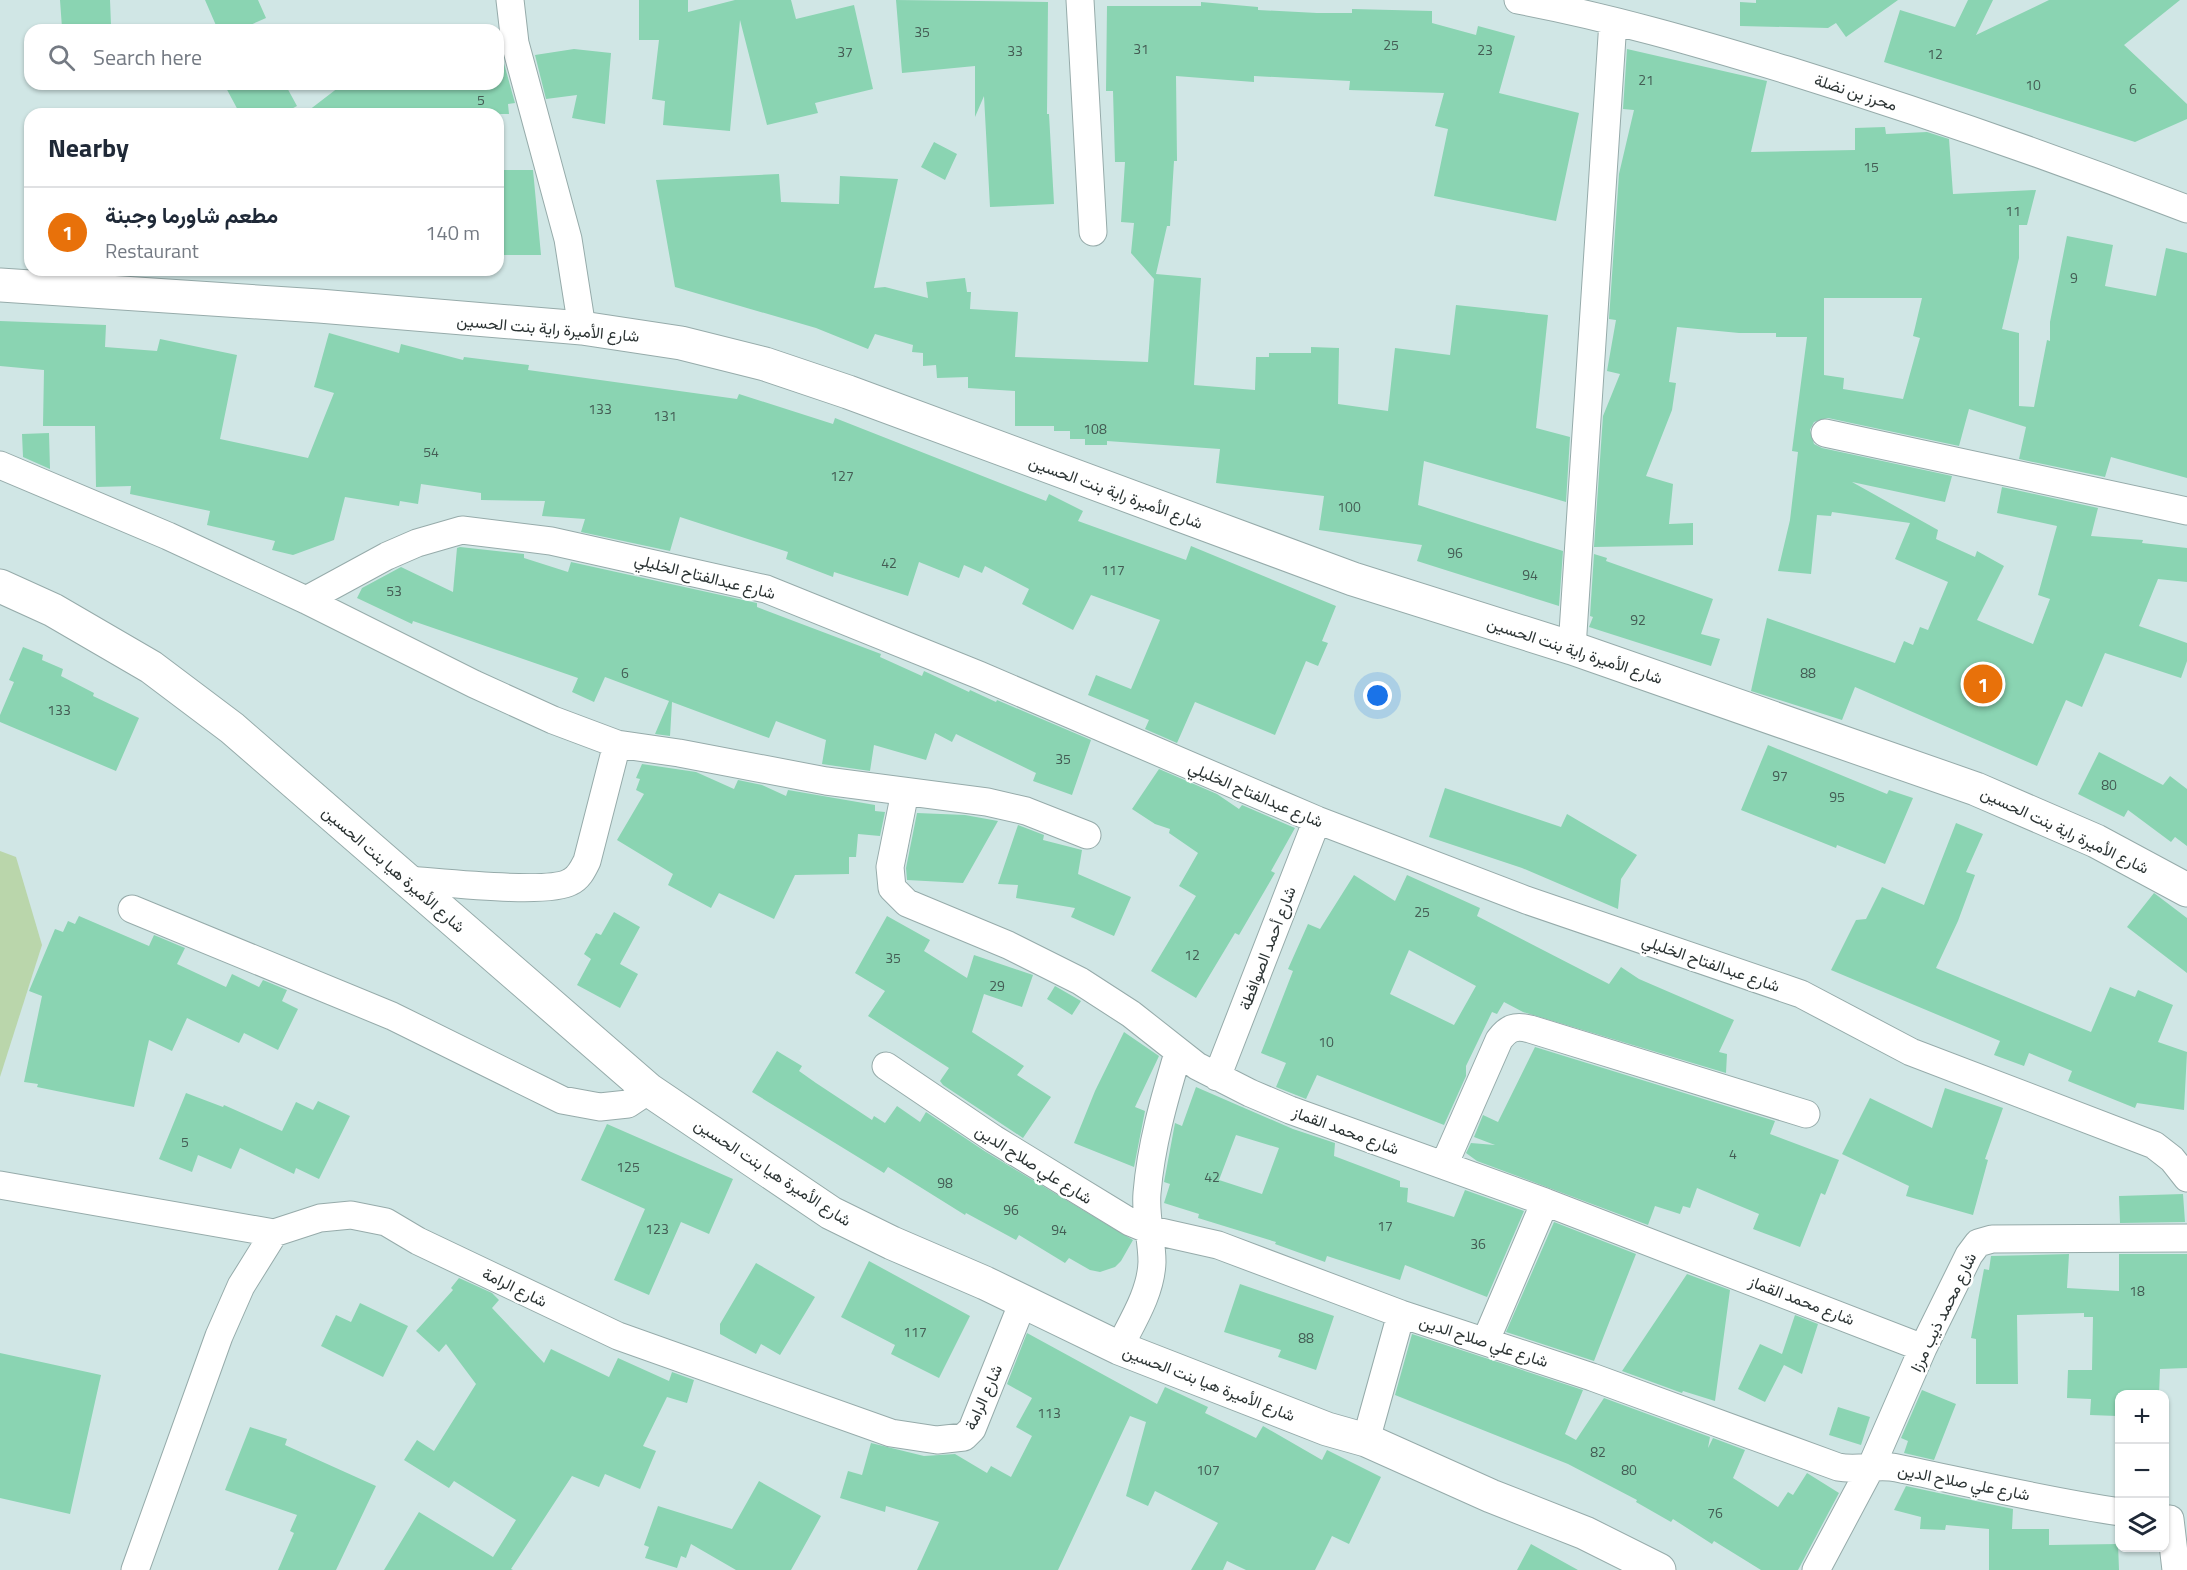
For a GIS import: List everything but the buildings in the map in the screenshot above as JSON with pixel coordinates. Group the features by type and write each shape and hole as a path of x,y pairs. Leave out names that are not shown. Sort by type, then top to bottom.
{"main road":[{"name":"شارع الأميرة راية بنت الحسين","path":"0,285 319,306 582,328 681,343 765,364 848,392 1353,579 1572,648 1976,789 2096,841 2187,890"},
{"name":"شارع الأميرة هيا بنت الحسين","path":"0,586 53,610 152,668 232,728 649,1090 831,1213 1119,1348 1327,1429 1366,1440 1491,1496 1585,1533 1659,1570"}],"street":[{"path":"510,0 515,43 568,239 582,328"},
{"path":"1080,0 1093,232"},
{"name":"محرز بن نضلة","path":"1518,0 1711,46 1991,135 2187,209"},
{"path":"1572,648 1613,21"},
{"path":"1825,433 2187,511"},
{"path":"0,465 168,536 306,600 474,684 553,720 617,744 815,779 1002,806 1046,818 1087,835"},
{"name":"شارع عبدالفتاح الخليلي","path":"306,600 397,552 462,530 551,541 766,589 819,608 1317,820 1526,900 1801,994 1911,1052 2154,1145 2172,1159 2187,1178"},
{"path":"407,880 535,889 569,883 583,870 587,861 617,744"},
{"name":"شارع محمد القماز","path":"905,792 890,867 892,888 907,903 1008,945 1080,981 1131,1014 1178,1053 1217,1077 1290,1110 1545,1202 1923,1348"},
{"name":"شارع أحمد الصوافطة","path":"1217,1077 1317,820"},
{"path":"132,909 392,1016 562,1100 600,1107 628,1104 649,1090"},
{"path":"1444,1165 1499,1040 1507,1030 1515,1027 1530,1029 1806,1114"},
{"path":"1119,1348 1141,1304 1150,1275 1151,1248 1147,1229 1147,1196 1154,1144 1178,1053"},
{"name":"شارع علي صلاح الدين","path":"886,1066 1099,1205 1147,1229 1218,1245 1401,1314 1486,1340 1838,1467 1854,1470 1871,1467 1896,1468 1978,1486 2115,1511"},
{"path":"0,1185 274,1233 241,1286 219,1336 135,1570"},
{"path":"1486,1340 1545,1202"},
{"name":"شارع الرامة","path":"274,1233 320,1218 351,1215 386,1222 418,1240 618,1336 891,1432 937,1440 964,1437 972,1429 1023,1302"},
{"name":"شارع محمد ذيب مرزا","path":"1816,1570 1871,1467 1923,1348 1969,1255 1978,1243 1992,1239 2187,1238"},
{"path":"1366,1440 1401,1314"},
{"path":"2174,1519 2176,1570"}],"green space":[{"path":"0,851 16,857 42,945 0,1077"}],"place":[{"name":"مطعم شاورما وجبنة","path":"1983,684"}]}
